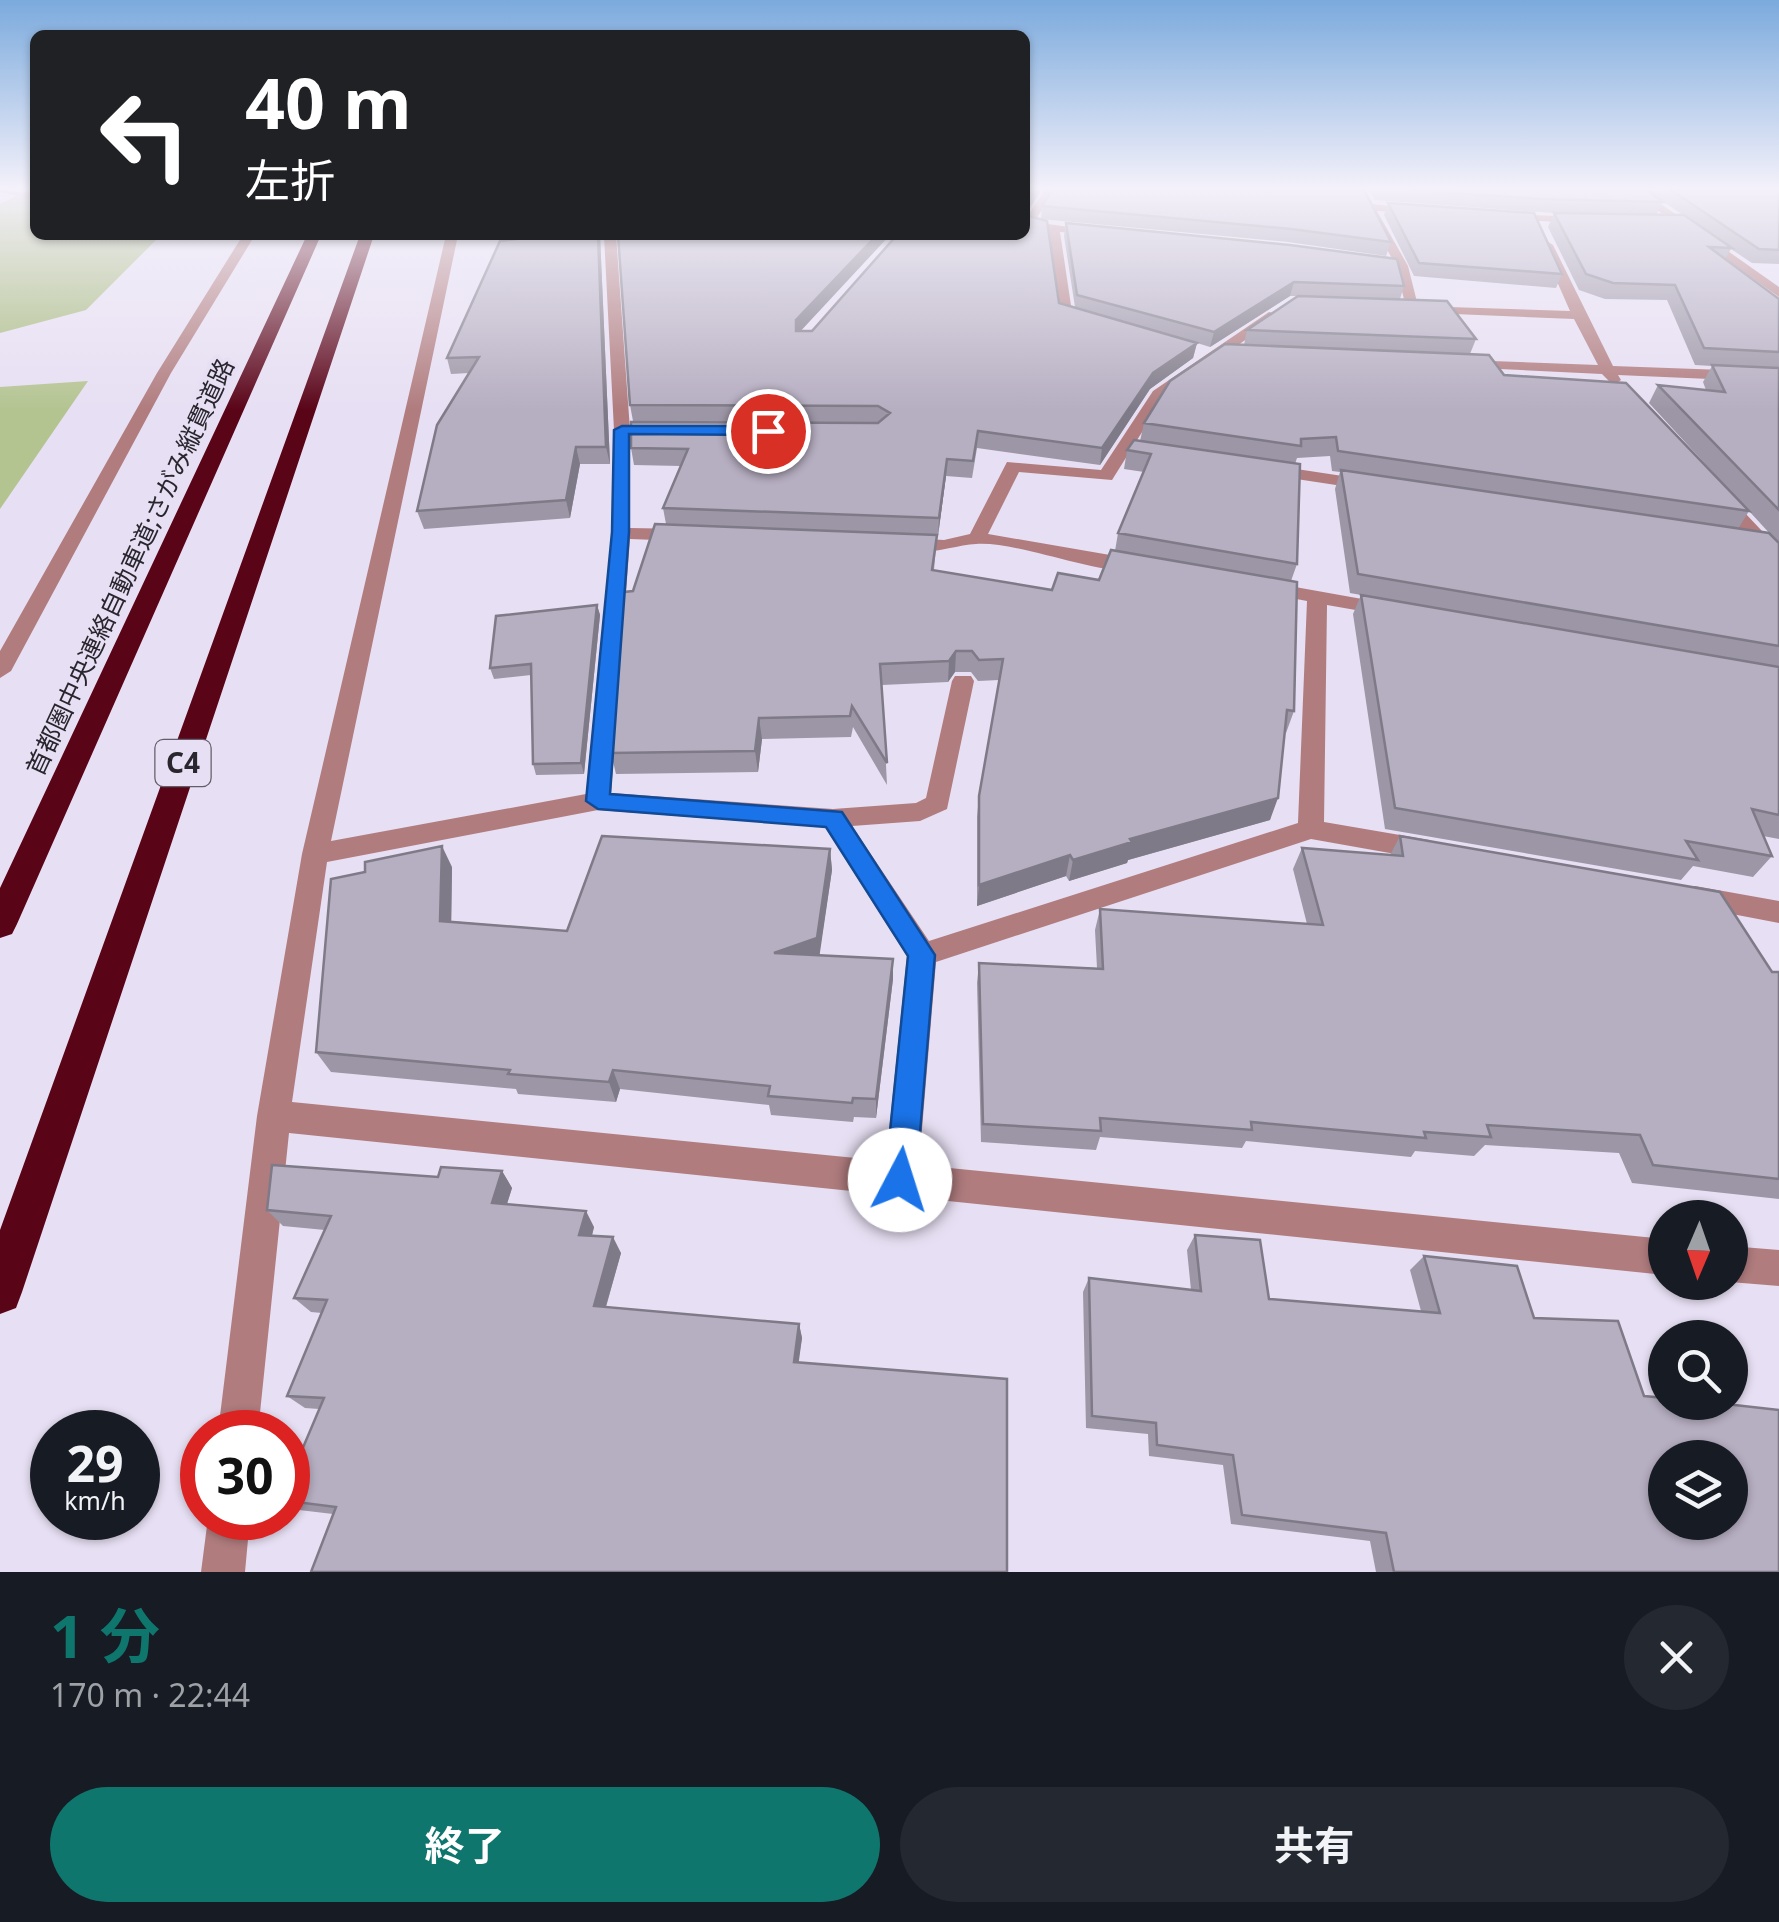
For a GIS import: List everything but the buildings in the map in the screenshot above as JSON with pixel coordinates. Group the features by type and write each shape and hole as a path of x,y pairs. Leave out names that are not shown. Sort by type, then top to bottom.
{"highway":[{"name":"首都圏中央連絡自動車道;さがみ縦貫道路","path":"0,924 301,263"},
{"name":"C4","path":"0,1292 357,263"}],"street":[{"path":"0,672 164,373 232,263"},
{"path":"241,1410 274,1116 315,854 446,263"},
{"path":"598,801 632,430 613,263"},
{"path":"1059,263 1066,314 1103,324"},
{"path":"1400,263 1404,309 1579,314"},
{"path":"1555,263 1612,379 1630,401"},
{"path":"1737,263 1778,292"},
{"path":"1383,264 1402,266"},
{"path":"977,538 1013,466 1106,476 1133,450 1158,394 1290,304"},
{"path":"1208,359 1256,356"},
{"path":"1454,371 1612,379 1779,377"},
{"path":"1260,468 1395,489"},
{"path":"1710,487 1779,560"},
{"path":"620,532 696,536"},
{"path":"887,544 944,546 977,538 1166,571"},
{"path":"1725,538 1764,544"},
{"path":"1242,584 1413,614"},
{"path":"1311,829 1317,597"},
{"path":"315,854 598,801 833,818 920,812 938,803 964,681"},
{"path":"833,818 922,955 900,1180"},
{"path":"922,955 1311,829 1448,853"},
{"path":"1662,891 1779,912"},
{"path":"274,1116 1648,1255"},
{"path":"1748,1265 1779,1268"},
{"path":"222,1572 226,1540"}],"green space":[{"path":"0,263 133,263 86,310 0,333"},
{"path":"88,381 0,509 0,387"}],"route":[{"path":"768,431 622,430 620,532 598,801 833,818 922,955 900,1180"}]}
